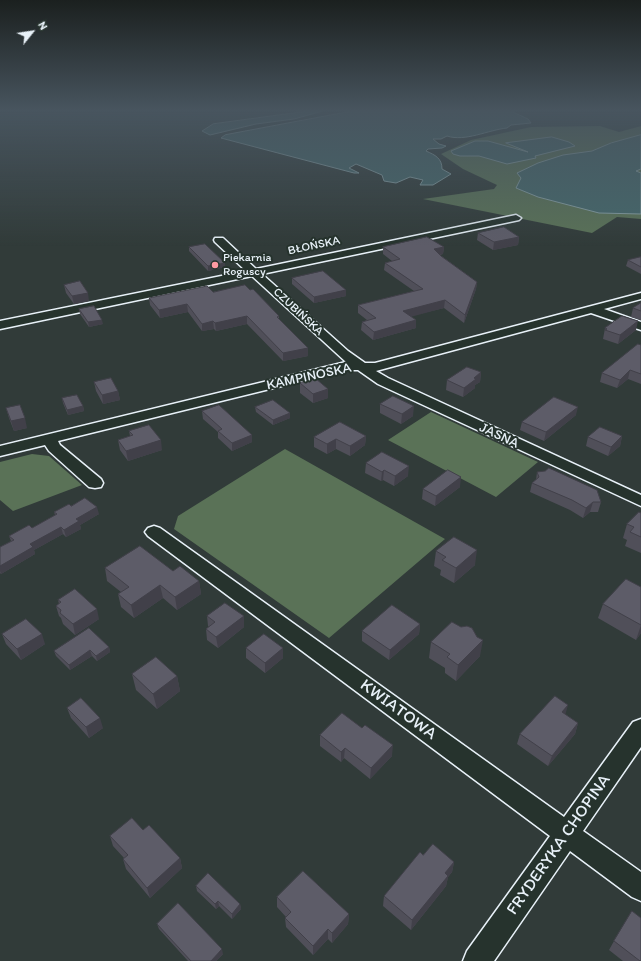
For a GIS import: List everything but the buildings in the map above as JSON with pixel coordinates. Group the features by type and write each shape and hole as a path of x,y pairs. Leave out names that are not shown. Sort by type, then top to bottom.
{"street":[{"name":"BŁOŃSKA","path":"0,325 516,218"},
{"name":"CZUBIŃSKA","path":"219,240 343,354 360,366"},
{"name":"KAMPINOSKA","path":"0,451 347,366 375,367 641,296"},
{"path":"591,309 641,326"},
{"name":"JASNA","path":"360,366 400,390 641,501"},
{"path":"49,439 54,448 95,483"},
{"name":"KWIATOWA","path":"154,532 641,888"},
{"name":"FRYDERYKA CHOPINA","path":"477,961 641,730"}],"green space":[{"path":"444,156 641,156 641,219 617,217 592,233 423,199 494,189 497,185 463,169"},
{"path":"431,412 538,462 496,497 388,440"},
{"path":"285,449 445,539 329,638 174,529 178,516"},
{"path":"32,454 49,456 82,485 13,511 0,500 0,462"}],"water":[{"path":"289,156 435,156 441,162 442,169 451,174 433,185 420,185 423,180 410,177 396,183 384,181 382,175 356,164 349,168 359,173"},
{"path":"460,156 536,156 536,158 507,164 479,156"},
{"path":"560,156 641,156 641,169 636,171 641,173 641,214 599,213 538,197 516,188 521,178 517,173 538,163"}],"place":[{"name":"Piekarnia Roguscy","path":"215,265"}]}
